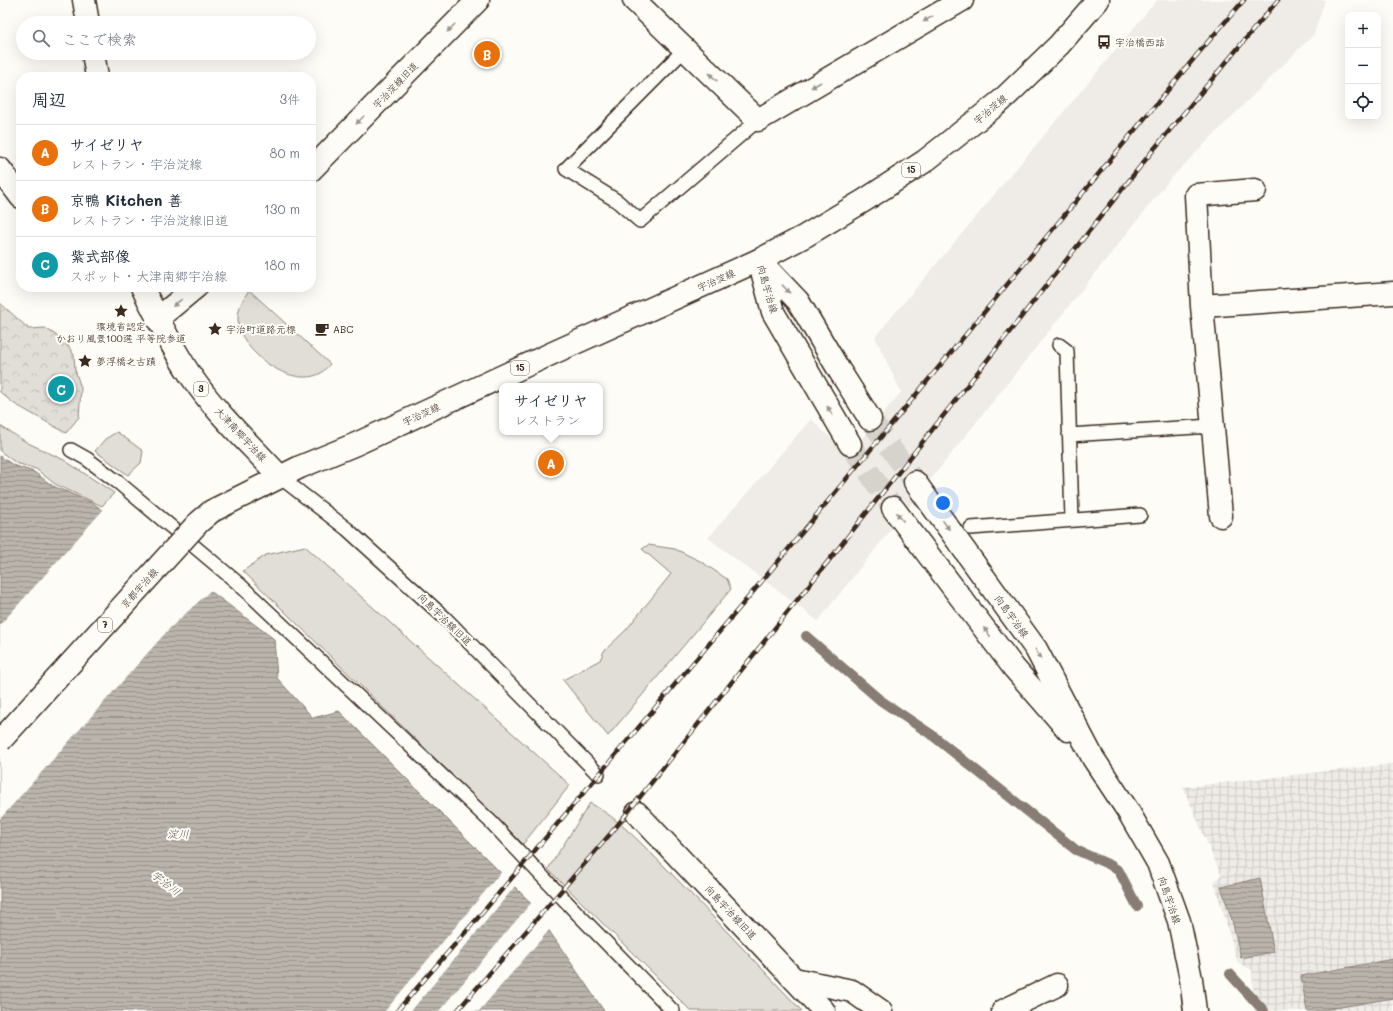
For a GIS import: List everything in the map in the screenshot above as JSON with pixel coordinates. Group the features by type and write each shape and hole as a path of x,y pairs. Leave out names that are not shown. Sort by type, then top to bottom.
{"main road":[{"path":"84,0 87,16"},
{"path":"634,0 758,120 962,0"},
{"name":"宇治淀線","path":"280,476 356,444 759,260 811,232 925,161 1001,101 1059,45 1098,0"},
{"name":"宇治淀線旧道","path":"316,165 468,4"},
{"path":"94,60 96,72"},
{"path":"0,169 16,190"},
{"path":"1221,516 1202,306 1196,196 1255,190"},
{"name":"向島宇治線","path":"759,260 798,301 838,370 870,419"},
{"name":"向島宇治線","path":"759,260 773,312 850,444"},
{"name":"大津南郷宇治線","path":"144,292 174,350 191,376 214,406 280,476"},
{"path":"157,319 190,292"},
{"path":"1202,306 1393,293"},
{"name":"京都宇治線","path":"0,741 198,523 212,510 280,476"},
{"name":"向島宇治線","path":"915,482 1036,650 1093,758 1128,811 1158,863 1179,921 1191,979 1195,1011"},
{"name":"向島宇治線","path":"893,508 1014,668 1093,758"},
{"name":"向島宇治線旧道","path":"637,813 824,1011"},
{"path":"794,979 852,991 881,1011"},
{"path":"1003,1011 1057,985"}],"lane":[{"path":"685,49 566,169 617,201 640,221 758,120"},
{"path":"1059,345 1067,351 1072,520"},
{"path":"1070,435 1212,426"},
{"path":"71,450 87,459 120,483 239,584 491,822 576,912 673,1011"},
{"name":"向島宇治線旧道","path":"280,476 347,529 446,619 598,774"},
{"path":"971,528 1140,515"}],"shaded area":[{"path":"1157,0 1325,0 1314,34 1171,178 818,621 708,538 811,419 848,455 901,392 875,337"},
{"path":"1393,764 1393,1011 1254,1011 1252,970 1238,963 1214,882 1221,875 1183,787"}],"green space":[{"path":"248,292 251,292 330,364 321,373 309,377 295,376 281,372 268,364 256,354 246,342 240,330 238,314 243,299"},
{"path":"0,303 29,329 45,328 65,341 74,355 75,370 81,388 79,417 66,433 13,403 0,392"},
{"path":"0,426 28,443 64,460 114,493 102,506 55,484 36,469 16,463 0,451"},
{"path":"117,432 143,451 141,463 128,475 95,451 105,439"},
{"path":"648,545 675,549 700,561 727,579 731,589 608,736 563,680 600,660 604,651 626,630 671,574 642,549"},
{"path":"305,546 570,785 523,844 243,571 266,555"},
{"path":"590,803 601,809 639,842 802,1011 691,1011 548,869"}],"water":[{"name":"淀川","path":"0,456 13,465 34,472 53,486 93,503 274,639 277,678 313,718 339,711 528,900 604,1011 0,1011"},
{"path":"1260,878 1274,952 1241,958 1232,920 1221,887"},
{"path":"1393,959 1393,998 1318,1011 1307,1011 1301,976"}],"pier":[{"path":"104,509 211,590 169,629 0,819 0,625"},
{"path":"502,871 516,885 411,1011 385,1011"},
{"path":"532,902 550,929 479,1011 439,1011"}],"waterway":[{"path":"806,636 880,700 932,735 1076,850 1110,865 1119,871 1137,906"},
{"path":"1230,974 1264,1011"}],"tunnel":[{"path":"870,419 915,482"},
{"path":"850,444 893,508"}],"railway":[{"path":"397,1011 483,912 752,593 1244,0"},
{"path":"457,1011 612,832 1154,149 1278,0"}],"place":[{"name":"宇治橋西詰","path":"1104,42"},
{"name":"京鴨 Kitchen 善","path":"487,54"},
{"name":"環境省認定 かおり風景100選 平等院参道","path":"121,311"},
{"name":"宇治町道路元標","path":"215,329"},
{"name":"ABC","path":"322,329"},
{"name":"夢浮橋之古蹟","path":"85,361"},
{"name":"紫式部像","path":"61,389"},
{"name":"サイゼリヤ","path":"551,463"}],"water label":[{"name":"宇治川","path":"166,883"}]}
